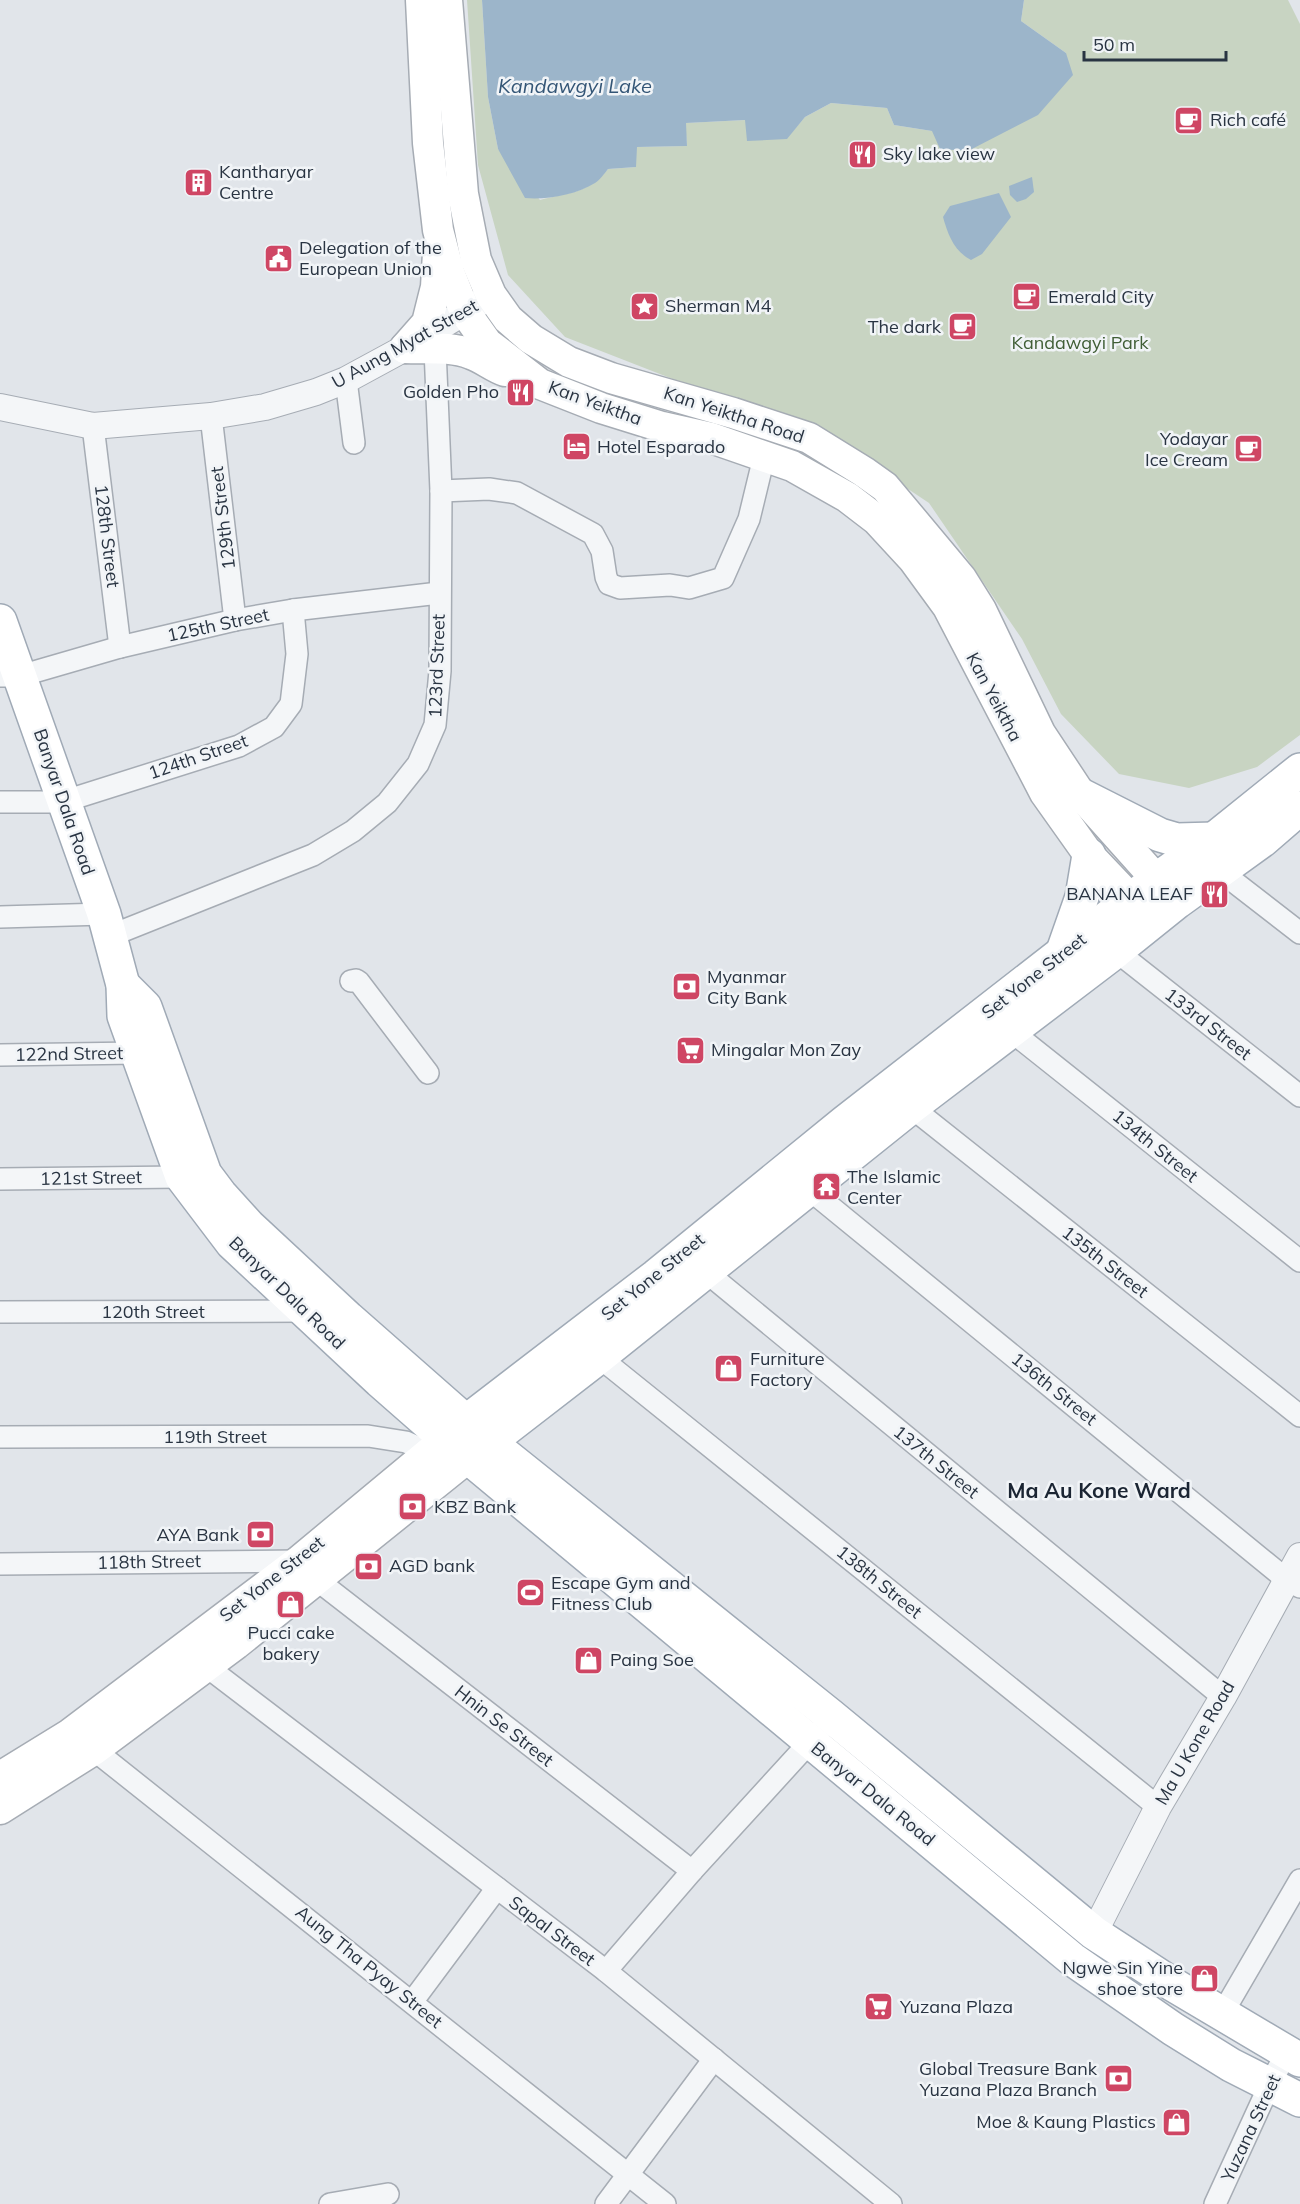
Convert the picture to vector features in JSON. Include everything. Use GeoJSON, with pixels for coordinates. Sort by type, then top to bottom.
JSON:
{"type":"FeatureCollection","features":[{"type":"Feature","properties":{"kind":"main road","name":"Kan Yeiktha"},"geometry":{"type":"LineString","coordinates":[[421,0],[428,143],[438,230],[449,272],[465,312],[487,343],[540,384],[601,408],[662,427],[711,438],[810,475],[847,497],[877,520],[913,559],[996,673],[1045,793],[1089,855],[1155,901]]}},
{"type":"Feature","properties":{"kind":"main road","name":"Kan Yeiktha Road"},"geometry":{"type":"LineString","coordinates":[[447,0],[463,194],[476,260],[491,295],[508,319],[569,362],[611,378],[734,413],[809,438],[864,472],[891,494],[961,578],[981,610],[996,673],[1155,901]]}},
{"type":"Feature","properties":{"kind":"main road"},"geometry":{"type":"LineString","coordinates":[[405,348],[427,323],[436,287],[438,230]]}},
{"type":"Feature","properties":{"kind":"main road"},"geometry":{"type":"LineString","coordinates":[[405,348],[460,350],[496,368],[540,384]]}},
{"type":"Feature","properties":{"kind":"main road","name":"Banyar Dala Road"},"geometry":{"type":"LineString","coordinates":[[0,621],[10,676],[63,802],[107,925],[123,985],[124,1016],[182,1178],[241,1235],[306,1311],[380,1381],[831,1716],[1094,1933],[1172,1984],[1294,2056]]}},
{"type":"Feature","properties":{"kind":"main road","name":"Set Yone Street"},"geometry":{"type":"LineString","coordinates":[[0,1777],[83,1742],[206,1666],[308,1570],[460,1442],[599,1357],[911,1107],[1116,951],[1155,901],[1214,839],[1300,770]]}},
{"type":"Feature","properties":{"kind":"main road"},"geometry":{"type":"LineString","coordinates":[[1081,795],[1161,836],[1177,840],[1214,839]]}},
{"type":"Feature","properties":{"kind":"main road","name":"Set Yone Street"},"geometry":{"type":"LineString","coordinates":[[0,1809],[83,1742],[308,1570],[656,1276],[845,1122],[1062,954],[1155,901],[1220,871],[1263,840],[1300,808]]}},
{"type":"Feature","properties":{"kind":"main road"},"geometry":{"type":"LineString","coordinates":[[1263,840],[1300,828]]}},
{"type":"Feature","properties":{"kind":"main road"},"geometry":{"type":"LineString","coordinates":[[1062,954],[1082,897],[1089,855]]}},
{"type":"Feature","properties":{"kind":"main road","name":"Banyar Dala Road"},"geometry":{"type":"LineString","coordinates":[[123,985],[145,1007],[205,1174],[220,1194],[241,1235],[348,1318],[460,1442],[811,1743],[1072,1959],[1173,2029],[1231,2065],[1300,2100]]}},
{"type":"Feature","properties":{"kind":"street","name":"U Aung Myat Street"},"geometry":{"type":"LineString","coordinates":[[0,407],[93,426],[211,416],[265,406],[316,392],[346,380],[405,348],[491,295]]}},
{"type":"Feature","properties":{"kind":"street","name":"123rd Street"},"geometry":{"type":"LineString","coordinates":[[0,917],[107,925],[313,855],[353,831],[387,803],[418,764],[435,725],[440,671],[441,491],[435,349]]}},
{"type":"Feature","properties":{"kind":"street"},"geometry":{"type":"LineString","coordinates":[[346,380],[354,443]]}},
{"type":"Feature","properties":{"kind":"street","name":"129th Street"},"geometry":{"type":"LineString","coordinates":[[211,416],[236,620]]}},
{"type":"Feature","properties":{"kind":"street","name":"128th Street"},"geometry":{"type":"LineString","coordinates":[[93,426],[120,647]]}},
{"type":"Feature","properties":{"kind":"street"},"geometry":{"type":"LineString","coordinates":[[441,491],[489,489],[517,493],[593,534],[602,551],[609,584],[620,588],[670,585],[689,588],[723,578],[749,519],[764,457]]}},
{"type":"Feature","properties":{"kind":"street","name":"125th Street"},"geometry":{"type":"LineString","coordinates":[[10,676],[236,620],[293,610],[439,594]]}},
{"type":"Feature","properties":{"kind":"street","name":"124th Street"},"geometry":{"type":"LineString","coordinates":[[0,802],[63,802],[239,746],[274,727],[291,704],[297,654],[293,610]]}},
{"type":"Feature","properties":{"kind":"street"},"geometry":{"type":"LineString","coordinates":[[1220,871],[1300,933]]}},
{"type":"Feature","properties":{"kind":"street","name":"133rd Street"},"geometry":{"type":"LineString","coordinates":[[1116,951],[1300,1096]]}},
{"type":"Feature","properties":{"kind":"street"},"geometry":{"type":"LineString","coordinates":[[351,981],[359,982],[428,1073]]}},
{"type":"Feature","properties":{"kind":"street","name":"134th Street"},"geometry":{"type":"LineString","coordinates":[[1011,1031],[1300,1261]]}},
{"type":"Feature","properties":{"kind":"street","name":"122nd Street"},"geometry":{"type":"LineString","coordinates":[[0,1055],[137,1053]]}},
{"type":"Feature","properties":{"kind":"street","name":"135th Street"},"geometry":{"type":"LineString","coordinates":[[911,1107],[1300,1416]]}},
{"type":"Feature","properties":{"kind":"street","name":"121st Street"},"geometry":{"type":"LineString","coordinates":[[0,1179],[182,1178]]}},
{"type":"Feature","properties":{"kind":"street","name":"136th Street"},"geometry":{"type":"LineString","coordinates":[[810,1190],[1294,1583]]}},
{"type":"Feature","properties":{"kind":"street","name":"137th Street"},"geometry":{"type":"LineString","coordinates":[[706,1272],[1223,1697]]}},
{"type":"Feature","properties":{"kind":"street","name":"120th Street"},"geometry":{"type":"LineString","coordinates":[[0,1312],[306,1311]]}},
{"type":"Feature","properties":{"kind":"street","name":"138th Street"},"geometry":{"type":"LineString","coordinates":[[599,1357],[1158,1807]]}},
{"type":"Feature","properties":{"kind":"street","name":"119th Street"},"geometry":{"type":"LineString","coordinates":[[0,1437],[368,1436],[406,1442],[460,1442]]}},
{"type":"Feature","properties":{"kind":"street","name":"Ma U Kone Road"},"geometry":{"type":"LineString","coordinates":[[1094,1933],[1158,1807],[1294,1583],[1300,1556]]}},
{"type":"Feature","properties":{"kind":"street","name":"118th Street"},"geometry":{"type":"LineString","coordinates":[[0,1564],[308,1570]]}},
{"type":"Feature","properties":{"kind":"street","name":"Hnin Se Street"},"geometry":{"type":"LineString","coordinates":[[308,1570],[692,1871]]}},
{"type":"Feature","properties":{"kind":"street","name":"Sapal Street"},"geometry":{"type":"LineString","coordinates":[[206,1666],[606,1971],[891,2204]]}},
{"type":"Feature","properties":{"kind":"street"},"geometry":{"type":"LineString","coordinates":[[606,1971],[692,1871],[811,1743],[831,1716]]}},
{"type":"Feature","properties":{"kind":"street","name":"Aung Tha Pyay Street"},"geometry":{"type":"LineString","coordinates":[[83,1742],[665,2204]]}},
{"type":"Feature","properties":{"kind":"street"},"geometry":{"type":"LineString","coordinates":[[1222,2014],[1300,1880]]}},
{"type":"Feature","properties":{"kind":"street"},"geometry":{"type":"LineString","coordinates":[[412,2002],[497,1888]]}},
{"type":"Feature","properties":{"kind":"street","name":"Yuzana Street"},"geometry":{"type":"LineString","coordinates":[[1215,2204],[1270,2084],[1294,2056]]}},
{"type":"Feature","properties":{"kind":"street"},"geometry":{"type":"LineString","coordinates":[[606,2204],[714,2059]]}},
{"type":"Feature","properties":{"kind":"street"},"geometry":{"type":"LineString","coordinates":[[330,2204],[388,2194]]}},
{"type":"Feature","properties":{"kind":"green space","name":"Kandawgyi Park"},"geometry":{"type":"Polygon","coordinates":[[[467,0],[482,0],[488,97],[498,149],[540,200],[585,188],[608,169],[636,167],[636,147],[687,146],[685,123],[746,120],[786,139],[805,117],[831,103],[887,108],[894,125],[932,131],[1066,53],[1021,21],[1024,0],[1288,0],[1300,24],[1300,735],[1257,767],[1189,788],[1119,774],[1061,714],[1022,639],[929,503],[827,435],[742,406],[565,337],[508,275],[478,165],[467,0]]]}},
{"type":"Feature","properties":{"kind":"water","name":"Kandawgyi Lake"},"geometry":{"type":"Polygon","coordinates":[[[482,0],[1024,0],[1021,21],[1066,53],[1073,75],[1038,115],[968,151],[940,149],[932,131],[894,125],[887,108],[831,103],[805,117],[787,139],[747,141],[745,120],[686,123],[687,146],[637,147],[636,167],[608,169],[595,183],[570,194],[525,198],[498,149],[488,97],[482,0]]]}},
{"type":"Feature","properties":{"kind":"water"},"geometry":{"type":"Polygon","coordinates":[[[1032,177],[1034,192],[1026,199],[1017,202],[1010,195],[1009,186],[1032,177]]]}},
{"type":"Feature","properties":{"kind":"water"},"geometry":{"type":"Polygon","coordinates":[[[999,193],[1011,217],[982,254],[971,260],[960,252],[953,242],[943,217],[950,206],[999,193]]]}},
{"type":"Feature","properties":{"kind":"place","name":"Rich café"},"geometry":{"type":"Point","coordinates":[1189,120]}},
{"type":"Feature","properties":{"kind":"place","name":"Sky lake view"},"geometry":{"type":"Point","coordinates":[862,154]}},
{"type":"Feature","properties":{"kind":"place","name":"Kantharyar Centre"},"geometry":{"type":"Point","coordinates":[198,182]}},
{"type":"Feature","properties":{"kind":"place","name":"Delegation of the European Union"},"geometry":{"type":"Point","coordinates":[278,258]}},
{"type":"Feature","properties":{"kind":"place","name":"Emerald City"},"geometry":{"type":"Point","coordinates":[1027,297]}},
{"type":"Feature","properties":{"kind":"place","name":"Sherman M4"},"geometry":{"type":"Point","coordinates":[644,306]}},
{"type":"Feature","properties":{"kind":"place","name":"The dark"},"geometry":{"type":"Point","coordinates":[962,327]}},
{"type":"Feature","properties":{"kind":"place","name":"Golden Pho"},"geometry":{"type":"Point","coordinates":[520,392]}},
{"type":"Feature","properties":{"kind":"place","name":"Hotel Esparado"},"geometry":{"type":"Point","coordinates":[576,447]}},
{"type":"Feature","properties":{"kind":"place","name":"Yodayar Ice Cream"},"geometry":{"type":"Point","coordinates":[1249,449]}},
{"type":"Feature","properties":{"kind":"place","name":"BANANA LEAF"},"geometry":{"type":"Point","coordinates":[1214,894]}},
{"type":"Feature","properties":{"kind":"place","name":"Myanmar City Bank"},"geometry":{"type":"Point","coordinates":[686,987]}},
{"type":"Feature","properties":{"kind":"place","name":"Mingalar Mon Zay"},"geometry":{"type":"Point","coordinates":[690,1050]}},
{"type":"Feature","properties":{"kind":"place","name":"The Islamic Center"},"geometry":{"type":"Point","coordinates":[826,1187]}},
{"type":"Feature","properties":{"kind":"place","name":"Furniture Factory"},"geometry":{"type":"Point","coordinates":[729,1369]}},
{"type":"Feature","properties":{"kind":"place","name":"KBZ Bank"},"geometry":{"type":"Point","coordinates":[413,1507]}},
{"type":"Feature","properties":{"kind":"place","name":"AYA Bank"},"geometry":{"type":"Point","coordinates":[260,1535]}},
{"type":"Feature","properties":{"kind":"place","name":"AGD bank"},"geometry":{"type":"Point","coordinates":[368,1566]}},
{"type":"Feature","properties":{"kind":"place","name":"Escape Gym and Fitness Club"},"geometry":{"type":"Point","coordinates":[530,1593]}},
{"type":"Feature","properties":{"kind":"place","name":"Pucci cake bakery"},"geometry":{"type":"Point","coordinates":[291,1604]}},
{"type":"Feature","properties":{"kind":"place","name":"Paing Soe"},"geometry":{"type":"Point","coordinates":[589,1660]}},
{"type":"Feature","properties":{"kind":"place","name":"Ngwe Sin Yine shoe store"},"geometry":{"type":"Point","coordinates":[1204,1978]}},
{"type":"Feature","properties":{"kind":"place","name":"Yuzana Plaza"},"geometry":{"type":"Point","coordinates":[879,2007]}},
{"type":"Feature","properties":{"kind":"place","name":"Global Treasure Bank Yuzana Plaza Branch"},"geometry":{"type":"Point","coordinates":[1118,2079]}},
{"type":"Feature","properties":{"kind":"place","name":"Moe & Kaung Plastics"},"geometry":{"type":"Point","coordinates":[1177,2122]}},
{"type":"Feature","properties":{"kind":"district","name":"Ma Au Kone Ward"},"geometry":{"type":"Point","coordinates":[1099,1491]}}]}
